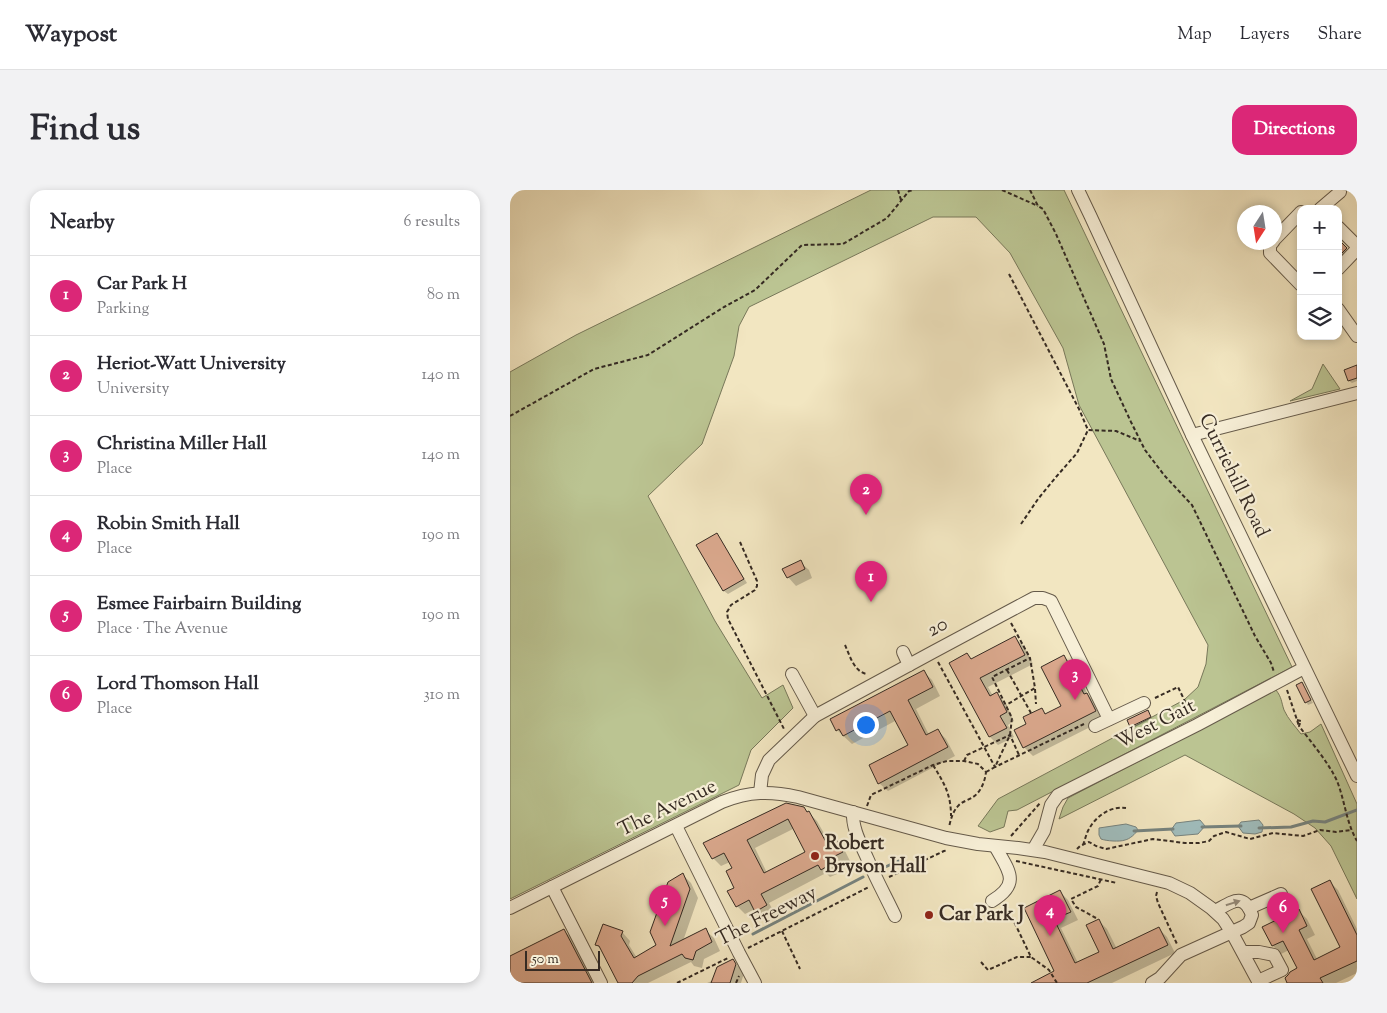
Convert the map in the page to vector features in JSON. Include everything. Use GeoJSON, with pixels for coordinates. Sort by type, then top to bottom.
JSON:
{"type":"FeatureCollection","features":[{"type":"Feature","properties":{"kind":"street","name":"Curriehill Road"},"geometry":{"type":"LineString","coordinates":[[1078,190],[1192,435],[1357,776]]}},
{"type":"Feature","properties":{"kind":"street"},"geometry":{"type":"LineString","coordinates":[[1325,205],[1340,192]]}},
{"type":"Feature","properties":{"kind":"street"},"geometry":{"type":"LineString","coordinates":[[1282,232],[1297,216]]}},
{"type":"Feature","properties":{"kind":"street"},"geometry":{"type":"LineString","coordinates":[[1342,231],[1355,244],[1357,249],[1342,265]]}},
{"type":"Feature","properties":{"kind":"street"},"geometry":{"type":"LineString","coordinates":[[1270,250],[1270,253],[1297,281]]}},
{"type":"Feature","properties":{"kind":"street"},"geometry":{"type":"LineString","coordinates":[[1342,315],[1357,336]]}},
{"type":"Feature","properties":{"kind":"street"},"geometry":{"type":"LineString","coordinates":[[1192,435],[1357,393]]}},
{"type":"Feature","properties":{"kind":"street","name":"20"},"geometry":{"type":"LineString","coordinates":[[760,793],[762,775],[769,760],[815,716],[1034,598],[1043,598],[1051,602],[1109,719]]}},
{"type":"Feature","properties":{"kind":"street"},"geometry":{"type":"LineString","coordinates":[[902,652],[909,665]]}},
{"type":"Feature","properties":{"kind":"street","name":"West Gait"},"geometry":{"type":"LineString","coordinates":[[1039,851],[1050,805],[1058,795],[1197,725],[1304,668]]}},
{"type":"Feature","properties":{"kind":"street"},"geometry":{"type":"LineString","coordinates":[[792,674],[815,716]]}},
{"type":"Feature","properties":{"kind":"street"},"geometry":{"type":"LineString","coordinates":[[1092,724],[1109,719],[1144,703]]}},
{"type":"Feature","properties":{"kind":"street","name":"The Avenue"},"geometry":{"type":"LineString","coordinates":[[510,908],[730,799],[749,794],[780,793],[859,811]]}},
{"type":"Feature","properties":{"kind":"street"},"geometry":{"type":"LineString","coordinates":[[895,916],[854,830],[852,820],[859,811],[947,846],[978,844],[1039,851],[1169,883],[1190,893],[1223,919],[1259,982],[1282,970],[1274,955],[1259,952],[1243,952]]}},
{"type":"Feature","properties":{"kind":"street"},"geometry":{"type":"LineString","coordinates":[[676,826],[755,983]]}},
{"type":"Feature","properties":{"kind":"street"},"geometry":{"type":"LineString","coordinates":[[995,846],[1010,876],[1010,882],[997,898]]}},
{"type":"Feature","properties":{"kind":"street"},"geometry":{"type":"LineString","coordinates":[[552,887],[602,983]]}},
{"type":"Feature","properties":{"kind":"street"},"geometry":{"type":"LineString","coordinates":[[1249,908],[1281,894]]}},
{"type":"Feature","properties":{"kind":"street"},"geometry":{"type":"LineString","coordinates":[[1152,983],[1160,978],[1181,955],[1232,933],[1249,923],[1252,915],[1248,905],[1238,900],[1215,911]]}},
{"type":"Feature","properties":{"kind":"path"},"geometry":{"type":"LineString","coordinates":[[898,190],[902,201]]}},
{"type":"Feature","properties":{"kind":"path"},"geometry":{"type":"LineString","coordinates":[[510,416],[594,369],[648,355],[724,307],[755,290],[802,245],[843,244],[888,218],[909,192],[914,190]]}},
{"type":"Feature","properties":{"kind":"path"},"geometry":{"type":"LineString","coordinates":[[1002,190],[1043,209],[1056,234],[1104,344],[1111,379],[1140,441],[1164,474],[1192,505],[1255,636],[1271,663],[1276,677],[1284,680],[1299,726],[1336,779],[1351,830],[1357,841]]}},
{"type":"Feature","properties":{"kind":"path"},"geometry":{"type":"LineString","coordinates":[[1030,190],[1038,206]]}},
{"type":"Feature","properties":{"kind":"path"},"geometry":{"type":"LineString","coordinates":[[1009,274],[1088,430],[1077,453],[1038,499],[1020,524]]}},
{"type":"Feature","properties":{"kind":"path"},"geometry":{"type":"LineString","coordinates":[[1088,430],[1116,431],[1140,441]]}},
{"type":"Feature","properties":{"kind":"path"},"geometry":{"type":"LineString","coordinates":[[740,542],[757,586],[755,590],[731,605],[727,612],[728,619],[790,740]]}},
{"type":"Feature","properties":{"kind":"path"},"geometry":{"type":"LineString","coordinates":[[1006,613],[1030,658],[1036,704]]}},
{"type":"Feature","properties":{"kind":"path"},"geometry":{"type":"LineString","coordinates":[[845,645],[857,669],[862,673],[868,674]]}},
{"type":"Feature","properties":{"kind":"path"},"geometry":{"type":"LineString","coordinates":[[932,652],[995,767]]}},
{"type":"Feature","properties":{"kind":"path"},"geometry":{"type":"LineString","coordinates":[[995,767],[1010,735],[1012,718],[992,677],[1030,658]]}},
{"type":"Feature","properties":{"kind":"path"},"geometry":{"type":"LineString","coordinates":[[1007,670],[1031,713]]}},
{"type":"Feature","properties":{"kind":"path"},"geometry":{"type":"LineString","coordinates":[[1144,703],[1178,687],[1197,725]]}},
{"type":"Feature","properties":{"kind":"path"},"geometry":{"type":"LineString","coordinates":[[1006,705],[1035,688]]}},
{"type":"Feature","properties":{"kind":"path"},"geometry":{"type":"LineString","coordinates":[[986,772],[1019,755],[1092,724]]}},
{"type":"Feature","properties":{"kind":"path"},"geometry":{"type":"LineString","coordinates":[[964,761],[967,755],[1010,735]]}},
{"type":"Feature","properties":{"kind":"path"},"geometry":{"type":"LineString","coordinates":[[1010,735],[1019,755]]}},
{"type":"Feature","properties":{"kind":"path"},"geometry":{"type":"LineString","coordinates":[[859,811],[872,795],[933,765],[948,761],[964,761],[978,764],[986,772],[986,777],[980,790],[973,797],[960,804],[951,816]]}},
{"type":"Feature","properties":{"kind":"path"},"geometry":{"type":"LineString","coordinates":[[933,765],[946,787],[951,802],[947,846]]}},
{"type":"Feature","properties":{"kind":"path"},"geometry":{"type":"LineString","coordinates":[[1083,844],[1089,828],[1103,812],[1118,807],[1126,808]]}},
{"type":"Feature","properties":{"kind":"path"},"geometry":{"type":"LineString","coordinates":[[1072,859],[1074,852],[1083,844],[1089,842],[1106,849],[1153,840],[1199,843],[1209,841],[1214,836],[1226,832],[1250,839],[1273,833],[1303,836],[1320,830],[1336,832],[1351,830]]}},
{"type":"Feature","properties":{"kind":"path","name":"The Freeway"},"geometry":{"type":"LineString","coordinates":[[677,983],[878,883],[947,846]]}},
{"type":"Feature","properties":{"kind":"path"},"geometry":{"type":"LineString","coordinates":[[1002,858],[1120,883]]}},
{"type":"Feature","properties":{"kind":"path"},"geometry":{"type":"LineString","coordinates":[[1096,918],[1076,907],[1071,899],[1098,886],[1101,879]]}},
{"type":"Feature","properties":{"kind":"path"},"geometry":{"type":"LineString","coordinates":[[1162,893],[1157,892],[1158,903],[1181,955]]}},
{"type":"Feature","properties":{"kind":"path"},"geometry":{"type":"LineString","coordinates":[[997,898],[1031,957],[1050,970],[1057,983]]}},
{"type":"Feature","properties":{"kind":"path"},"geometry":{"type":"LineString","coordinates":[[782,931],[800,969]]}},
{"type":"Feature","properties":{"kind":"path"},"geometry":{"type":"LineString","coordinates":[[981,962],[988,970],[1017,957],[1031,957]]}},
{"type":"Feature","properties":{"kind":"green space"},"geometry":{"type":"Polygon","coordinates":[[[871,190],[1064,190],[1292,667],[1017,810],[1008,811],[1004,827],[990,832],[978,826],[998,799],[1184,700],[1198,687],[1206,664],[1208,645],[1079,405],[1063,348],[1010,253],[976,217],[933,217],[749,307],[739,326],[734,356],[702,444],[648,496],[715,621],[762,698],[783,685],[793,708],[751,750],[739,785],[510,899],[510,372],[576,335],[871,190]]]}},
{"type":"Feature","properties":{"kind":"green space"},"geometry":{"type":"Polygon","coordinates":[[[1323,364],[1340,389],[1290,401],[1312,389],[1323,364]]]}},
{"type":"Feature","properties":{"kind":"green space"},"geometry":{"type":"Polygon","coordinates":[[[1276,690],[1284,710],[1301,734],[1310,732],[1321,724],[1357,804],[1357,899],[1331,846],[1315,828],[1294,814],[1185,755],[1059,819],[1068,798],[1276,690]]]}},
{"type":"Feature","properties":{"kind":"water"},"geometry":{"type":"Polygon","coordinates":[[[1200,820],[1205,826],[1198,834],[1175,836],[1171,830],[1176,823],[1200,820]]]}},
{"type":"Feature","properties":{"kind":"water"},"geometry":{"type":"Polygon","coordinates":[[[1259,820],[1263,825],[1262,832],[1255,834],[1243,833],[1238,826],[1241,822],[1259,820]]]}},
{"type":"Feature","properties":{"kind":"water"},"geometry":{"type":"Polygon","coordinates":[[[1126,824],[1136,827],[1138,830],[1129,839],[1123,841],[1106,840],[1101,839],[1099,835],[1099,828],[1126,824]]]}},
{"type":"Feature","properties":{"kind":"building"},"geometry":{"type":"Polygon","coordinates":[[[1342,243],[1347,248],[1342,253],[1342,243]]]}},
{"type":"Feature","properties":{"kind":"building"},"geometry":{"type":"Polygon","coordinates":[[[1357,365],[1357,378],[1348,381],[1344,370],[1357,365]]]}},
{"type":"Feature","properties":{"kind":"building"},"geometry":{"type":"Polygon","coordinates":[[[717,533],[744,579],[723,591],[696,545],[717,533]]]}},
{"type":"Feature","properties":{"kind":"building"},"geometry":{"type":"Polygon","coordinates":[[[801,560],[805,569],[787,578],[782,569],[801,560]]]}},
{"type":"Feature","properties":{"kind":"building"},"geometry":{"type":"Polygon","coordinates":[[[1015,636],[1025,655],[980,678],[990,696],[997,692],[1007,712],[1000,716],[1007,728],[989,737],[949,663],[967,653],[971,659],[1015,636]]]}},
{"type":"Feature","properties":{"kind":"building"},"geometry":{"type":"Polygon","coordinates":[[[1064,655],[1084,694],[1087,693],[1096,711],[1023,748],[1014,730],[1026,724],[1023,717],[1042,708],[1045,714],[1061,706],[1041,667],[1064,655]]]}},
{"type":"Feature","properties":{"kind":"building"},"geometry":{"type":"Polygon","coordinates":[[[924,670],[933,687],[908,700],[926,735],[938,729],[948,747],[878,784],[869,765],[908,745],[890,711],[843,736],[839,729],[836,731],[830,719],[924,670]]]}},
{"type":"Feature","properties":{"kind":"building"},"geometry":{"type":"Polygon","coordinates":[[[1302,682],[1311,700],[1305,703],[1296,685],[1302,682]]]}},
{"type":"Feature","properties":{"kind":"building"},"geometry":{"type":"Polygon","coordinates":[[[1148,710],[1151,717],[1130,727],[1127,720],[1148,710]]]}},
{"type":"Feature","properties":{"kind":"building","name":"Robert Bryson Hall"},"geometry":{"type":"Polygon","coordinates":[[[786,803],[804,807],[807,812],[809,811],[826,842],[835,837],[843,852],[827,860],[829,865],[821,870],[818,865],[761,894],[767,905],[755,912],[749,900],[736,907],[727,891],[734,888],[726,871],[732,868],[724,853],[712,859],[703,843],[786,803]],[[788,819],[747,840],[764,873],[805,852],[788,819]]]}},
{"type":"Feature","properties":{"kind":"building"},"geometry":{"type":"Polygon","coordinates":[[[683,873],[690,889],[670,946],[706,928],[712,942],[696,951],[693,960],[685,958],[682,954],[638,976],[632,983],[618,983],[599,946],[595,945],[603,924],[623,931],[621,936],[634,958],[656,945],[650,932],[668,882],[683,873]]]}},
{"type":"Feature","properties":{"kind":"building"},"geometry":{"type":"Polygon","coordinates":[[[1330,880],[1357,935],[1357,961],[1320,978],[1323,983],[1287,983],[1285,978],[1297,968],[1283,941],[1272,946],[1262,927],[1299,909],[1307,926],[1299,930],[1314,960],[1340,947],[1311,889],[1330,880]]]}},
{"type":"Feature","properties":{"kind":"building"},"geometry":{"type":"Polygon","coordinates":[[[1060,890],[1071,912],[1054,919],[1075,963],[1099,952],[1086,925],[1099,919],[1113,949],[1159,927],[1168,945],[1087,983],[1031,983],[1054,971],[1024,908],[1060,890]]]}},
{"type":"Feature","properties":{"kind":"building"},"geometry":{"type":"Polygon","coordinates":[[[564,929],[592,983],[510,983],[510,956],[564,929]]]}},
{"type":"Feature","properties":{"kind":"building"},"geometry":{"type":"Polygon","coordinates":[[[733,959],[736,964],[730,983],[711,983],[717,967],[733,959]]]}},
{"type":"Feature","properties":{"kind":"waterway"},"geometry":{"type":"LineString","coordinates":[[1259,828],[1291,827],[1313,821],[1325,822],[1357,810]]}},
{"type":"Feature","properties":{"kind":"waterway"},"geometry":{"type":"LineString","coordinates":[[1202,827],[1241,826]]}},
{"type":"Feature","properties":{"kind":"waterway"},"geometry":{"type":"LineString","coordinates":[[1134,831],[1173,829]]}},
{"type":"Feature","properties":{"kind":"waterway"},"geometry":{"type":"LineString","coordinates":[[883,868],[903,859]]}},
{"type":"Feature","properties":{"kind":"waterway"},"geometry":{"type":"LineString","coordinates":[[753,934],[863,877]]}},
{"type":"Feature","properties":{"kind":"place","name":"Heriot-Watt University"},"geometry":{"type":"Point","coordinates":[866,515]}},
{"type":"Feature","properties":{"kind":"place","name":"Car Park H"},"geometry":{"type":"Point","coordinates":[871,602]}},
{"type":"Feature","properties":{"kind":"place","name":"Christina Miller Hall"},"geometry":{"type":"Point","coordinates":[1075,700]}},
{"type":"Feature","properties":{"kind":"place","name":"Robert Bryson Hall"},"geometry":{"type":"Point","coordinates":[815,856]}},
{"type":"Feature","properties":{"kind":"place","name":"Car Park J"},"geometry":{"type":"Point","coordinates":[929,915]}},
{"type":"Feature","properties":{"kind":"place","name":"Esmee Fairbairn Building"},"geometry":{"type":"Point","coordinates":[665,926]}},
{"type":"Feature","properties":{"kind":"place","name":"Lord Thomson Hall"},"geometry":{"type":"Point","coordinates":[1283,933]}},
{"type":"Feature","properties":{"kind":"place","name":"Robin Smith Hall"},"geometry":{"type":"Point","coordinates":[1050,936]}}]}
